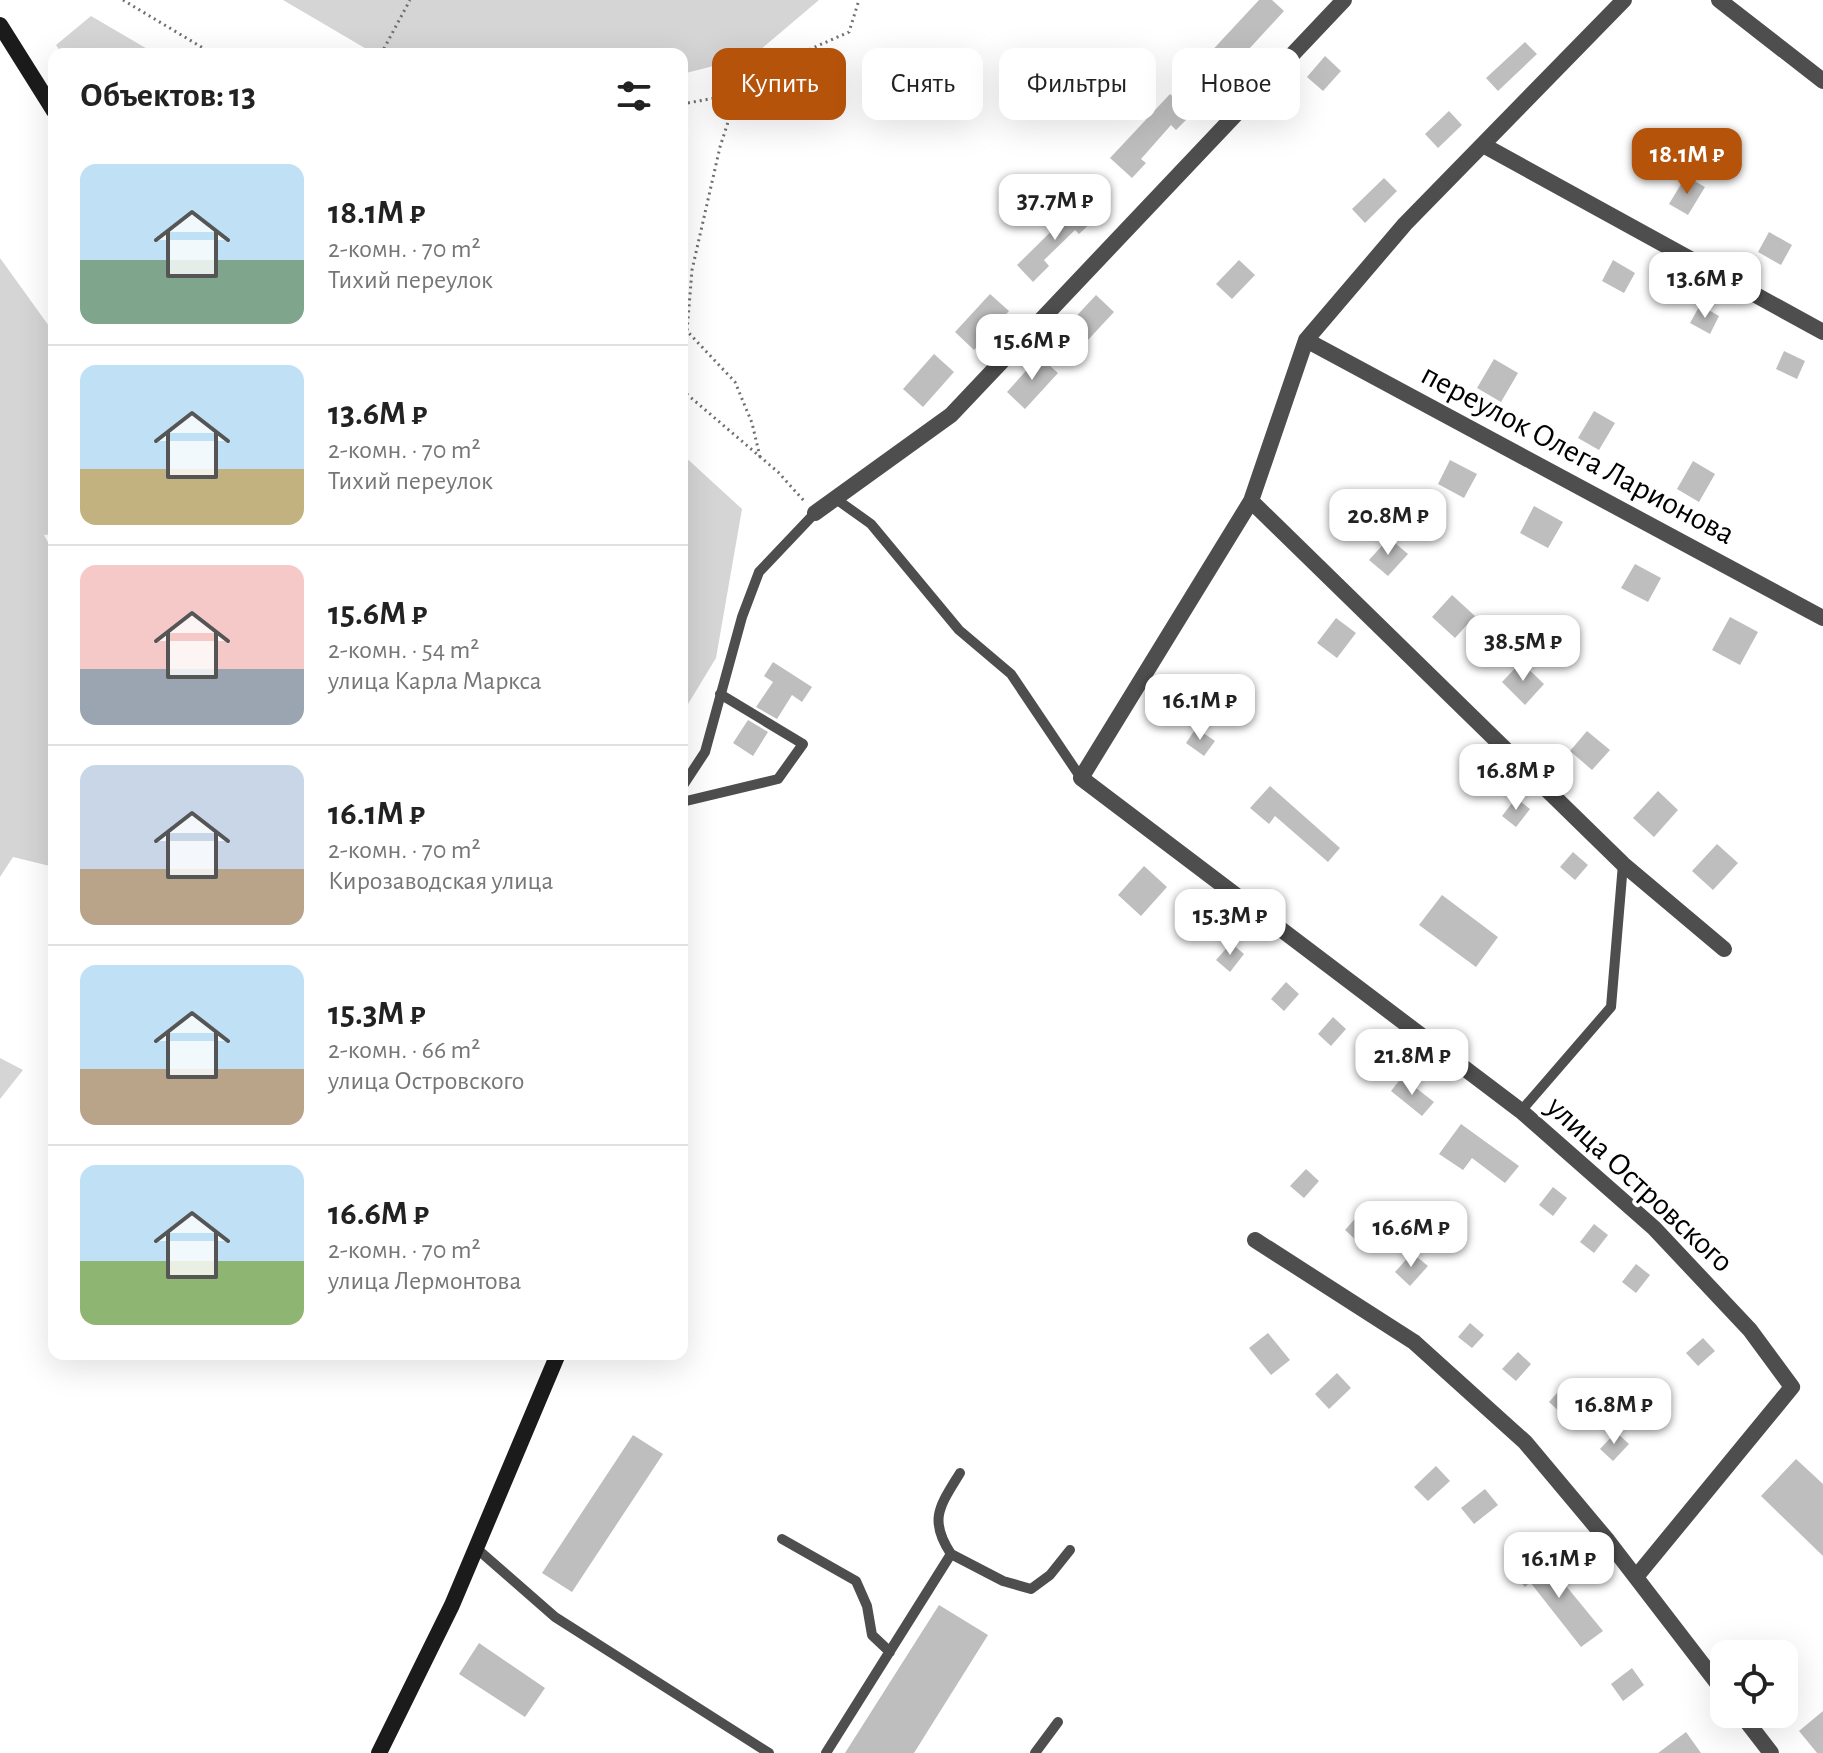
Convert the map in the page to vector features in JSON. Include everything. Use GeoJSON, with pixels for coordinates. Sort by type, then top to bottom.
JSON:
{"type":"FeatureCollection","features":[{"type":"Feature","properties":{"kind":"main road"},"geometry":{"type":"LineString","coordinates":[[0,25],[48,101]]}},
{"type":"Feature","properties":{"kind":"main road"},"geometry":{"type":"LineString","coordinates":[[379,1753],[452,1605],[555,1360]]}},
{"type":"Feature","properties":{"kind":"street"},"geometry":{"type":"LineString","coordinates":[[815,513],[951,415],[1344,0]]}},
{"type":"Feature","properties":{"kind":"street"},"geometry":{"type":"LineString","coordinates":[[1081,778],[1251,501],[1306,340],[1405,224],[1624,0]]}},
{"type":"Feature","properties":{"kind":"street"},"geometry":{"type":"LineString","coordinates":[[1719,0],[1823,81]]}},
{"type":"Feature","properties":{"kind":"street"},"geometry":{"type":"LineString","coordinates":[[1483,145],[1823,332]]}},
{"type":"Feature","properties":{"kind":"street","name":"переулок Олега Ларионова"},"geometry":{"type":"LineString","coordinates":[[1306,340],[1823,618]]}},
{"type":"Feature","properties":{"kind":"street"},"geometry":{"type":"LineString","coordinates":[[1251,501],[1623,864],[1724,949]]}},
{"type":"Feature","properties":{"kind":"street","name":"улица Островского"},"geometry":{"type":"LineString","coordinates":[[1081,778],[1521,1111],[1654,1228],[1750,1330],[1792,1387],[1636,1577]]}},
{"type":"Feature","properties":{"kind":"street"},"geometry":{"type":"LineString","coordinates":[[1255,1240],[1414,1342],[1525,1442],[1636,1577],[1710,1674]]}},
{"type":"Feature","properties":{"kind":"street"},"geometry":{"type":"LineString","coordinates":[[1752,1728],[1771,1753]]}},
{"type":"Feature","properties":{"kind":"lane"},"geometry":{"type":"LineString","coordinates":[[836,499],[871,524],[959,630],[1011,674],[1081,778]]}},
{"type":"Feature","properties":{"kind":"lane"},"geometry":{"type":"LineString","coordinates":[[688,778],[705,752],[759,572],[815,513]]}},
{"type":"Feature","properties":{"kind":"lane"},"geometry":{"type":"LineString","coordinates":[[688,801],[778,779],[803,744],[720,694]]}},
{"type":"Feature","properties":{"kind":"lane"},"geometry":{"type":"LineString","coordinates":[[1521,1111],[1611,1007],[1623,864]]}},
{"type":"Feature","properties":{"kind":"lane"},"geometry":{"type":"LineString","coordinates":[[960,1473],[941,1505],[939,1535],[951,1554],[1003,1581],[1031,1589],[1050,1575],[1070,1550]]}},
{"type":"Feature","properties":{"kind":"lane"},"geometry":{"type":"LineString","coordinates":[[782,1539],[856,1581],[867,1606],[872,1635],[890,1652]]}},
{"type":"Feature","properties":{"kind":"lane"},"geometry":{"type":"LineString","coordinates":[[476,1548],[555,1617],[769,1753]]}},
{"type":"Feature","properties":{"kind":"lane"},"geometry":{"type":"LineString","coordinates":[[826,1753],[951,1554]]}},
{"type":"Feature","properties":{"kind":"lane"},"geometry":{"type":"LineString","coordinates":[[1035,1753],[1058,1722]]}},
{"type":"Feature","properties":{"kind":"path"},"geometry":{"type":"LineString","coordinates":[[123,0],[203,48]]}},
{"type":"Feature","properties":{"kind":"path"},"geometry":{"type":"LineString","coordinates":[[384,48],[410,0]]}},
{"type":"Feature","properties":{"kind":"path"},"geometry":{"type":"LineString","coordinates":[[813,48],[849,32],[859,0]]}},
{"type":"Feature","properties":{"kind":"path"},"geometry":{"type":"LineString","coordinates":[[688,103],[712,99]]}},
{"type":"Feature","properties":{"kind":"path"},"geometry":{"type":"LineString","coordinates":[[688,319],[692,270],[729,120]]}},
{"type":"Feature","properties":{"kind":"path"},"geometry":{"type":"LineString","coordinates":[[688,332],[735,382],[752,423],[760,457]]}},
{"type":"Feature","properties":{"kind":"path"},"geometry":{"type":"LineString","coordinates":[[688,395],[778,472],[815,513]]}},
{"type":"Feature","properties":{"kind":"shaded area"},"geometry":{"type":"Polygon","coordinates":[[[283,0],[819,0],[762,48],[712,48],[712,66],[688,72],[688,48],[365,48],[283,0]]]}},
{"type":"Feature","properties":{"kind":"shaded area"},"geometry":{"type":"Polygon","coordinates":[[[91,16],[146,48],[58,48],[56,45],[91,16]]]}},
{"type":"Feature","properties":{"kind":"shaded area"},"geometry":{"type":"Polygon","coordinates":[[[0,258],[48,325],[48,535],[44,535],[48,542],[48,866],[13,857],[0,877],[0,258]]]}},
{"type":"Feature","properties":{"kind":"shaded area"},"geometry":{"type":"Polygon","coordinates":[[[688,460],[742,509],[716,658],[688,704],[688,460]]]}},
{"type":"Feature","properties":{"kind":"shaded area"},"geometry":{"type":"Polygon","coordinates":[[[0,1058],[23,1070],[0,1099],[0,1058]]]}},
{"type":"Feature","properties":{"kind":"building"},"geometry":{"type":"Polygon","coordinates":[[[1259,0],[1272,0],[1284,11],[1250,48],[1214,48],[1259,0]]]}},
{"type":"Feature","properties":{"kind":"building"},"geometry":{"type":"Polygon","coordinates":[[[1525,42],[1537,54],[1498,91],[1486,78],[1525,42]]]}},
{"type":"Feature","properties":{"kind":"building"},"geometry":{"type":"Polygon","coordinates":[[[1325,56],[1341,71],[1323,91],[1307,77],[1325,56]]]}},
{"type":"Feature","properties":{"kind":"building"},"geometry":{"type":"Polygon","coordinates":[[[1170,94],[1172,120],[1186,120],[1176,130],[1171,125],[1141,159],[1146,163],[1132,178],[1110,158],[1146,120],[1156,120],[1156,109],[1170,94]]]}},
{"type":"Feature","properties":{"kind":"building"},"geometry":{"type":"Polygon","coordinates":[[[1449,111],[1462,125],[1438,148],[1425,134],[1449,111]]]}},
{"type":"Feature","properties":{"kind":"building"},"geometry":{"type":"Polygon","coordinates":[[[1686,176],[1705,187],[1688,215],[1669,204],[1686,176]]]}},
{"type":"Feature","properties":{"kind":"building"},"geometry":{"type":"Polygon","coordinates":[[[1384,178],[1397,191],[1365,223],[1352,209],[1384,178]]]}},
{"type":"Feature","properties":{"kind":"building"},"geometry":{"type":"Polygon","coordinates":[[[1080,203],[1095,219],[1079,234],[1075,230],[1044,260],[1049,266],[1033,282],[1017,265],[1080,203]]]}},
{"type":"Feature","properties":{"kind":"building"},"geometry":{"type":"Polygon","coordinates":[[[1769,232],[1792,245],[1781,265],[1758,252],[1769,232]]]}},
{"type":"Feature","properties":{"kind":"building"},"geometry":{"type":"Polygon","coordinates":[[[1239,260],[1255,275],[1232,299],[1216,284],[1239,260]]]}},
{"type":"Feature","properties":{"kind":"building"},"geometry":{"type":"Polygon","coordinates":[[[1613,260],[1635,273],[1624,293],[1602,281],[1613,260]]]}},
{"type":"Feature","properties":{"kind":"building"},"geometry":{"type":"Polygon","coordinates":[[[990,294],[1009,311],[974,350],[955,332],[990,294]]]}},
{"type":"Feature","properties":{"kind":"building"},"geometry":{"type":"Polygon","coordinates":[[[1096,295],[1114,312],[1087,341],[1069,324],[1096,295]]]}},
{"type":"Feature","properties":{"kind":"building"},"geometry":{"type":"Polygon","coordinates":[[[1700,305],[1719,316],[1710,334],[1690,323],[1700,305]]]}},
{"type":"Feature","properties":{"kind":"building"},"geometry":{"type":"Polygon","coordinates":[[[1784,351],[1805,361],[1797,379],[1776,369],[1784,351]]]}},
{"type":"Feature","properties":{"kind":"building"},"geometry":{"type":"Polygon","coordinates":[[[934,354],[954,372],[923,407],[903,389],[934,354]]]}},
{"type":"Feature","properties":{"kind":"building"},"geometry":{"type":"Polygon","coordinates":[[[1039,356],[1058,373],[1025,409],[1007,392],[1039,356]]]}},
{"type":"Feature","properties":{"kind":"building"},"geometry":{"type":"Polygon","coordinates":[[[1494,359],[1518,373],[1501,402],[1477,388],[1494,359]]]}},
{"type":"Feature","properties":{"kind":"building"},"geometry":{"type":"Polygon","coordinates":[[[1594,411],[1615,423],[1599,450],[1578,438],[1594,411]]]}},
{"type":"Feature","properties":{"kind":"building"},"geometry":{"type":"Polygon","coordinates":[[[1450,460],[1477,474],[1464,498],[1438,484],[1450,460]]]}},
{"type":"Feature","properties":{"kind":"building"},"geometry":{"type":"Polygon","coordinates":[[[1693,461],[1715,474],[1699,502],[1677,489],[1693,461]]]}},
{"type":"Feature","properties":{"kind":"building"},"geometry":{"type":"Polygon","coordinates":[[[1534,506],[1563,522],[1548,548],[1520,533],[1534,506]]]}},
{"type":"Feature","properties":{"kind":"building"},"geometry":{"type":"Polygon","coordinates":[[[1389,538],[1408,554],[1388,576],[1369,560],[1389,538]]]}},
{"type":"Feature","properties":{"kind":"building"},"geometry":{"type":"Polygon","coordinates":[[[1635,564],[1661,578],[1648,602],[1621,588],[1635,564]]]}},
{"type":"Feature","properties":{"kind":"building"},"geometry":{"type":"Polygon","coordinates":[[[1452,595],[1475,616],[1455,638],[1432,617],[1452,595]]]}},
{"type":"Feature","properties":{"kind":"building"},"geometry":{"type":"Polygon","coordinates":[[[1730,617],[1758,632],[1740,665],[1712,650],[1730,617]]]}},
{"type":"Feature","properties":{"kind":"building"},"geometry":{"type":"Polygon","coordinates":[[[1336,618],[1356,633],[1337,658],[1317,643],[1336,618]]]}},
{"type":"Feature","properties":{"kind":"building"},"geometry":{"type":"Polygon","coordinates":[[[773,662],[812,687],[802,702],[792,695],[777,719],[756,707],[773,682],[764,676],[773,662]]]}},
{"type":"Feature","properties":{"kind":"building"},"geometry":{"type":"Polygon","coordinates":[[[1521,662],[1544,684],[1525,705],[1502,682],[1521,662]]]}},
{"type":"Feature","properties":{"kind":"building"},"geometry":{"type":"Polygon","coordinates":[[[748,720],[768,732],[753,756],[733,743],[748,720]]]}},
{"type":"Feature","properties":{"kind":"building"},"geometry":{"type":"Polygon","coordinates":[[[1196,728],[1215,741],[1204,756],[1186,743],[1196,728]]]}},
{"type":"Feature","properties":{"kind":"building"},"geometry":{"type":"Polygon","coordinates":[[[1587,731],[1610,750],[1592,770],[1570,751],[1587,731]]]}},
{"type":"Feature","properties":{"kind":"building"},"geometry":{"type":"Polygon","coordinates":[[[1270,786],[1340,848],[1328,862],[1275,816],[1269,824],[1250,808],[1270,786]]]}},
{"type":"Feature","properties":{"kind":"building"},"geometry":{"type":"Polygon","coordinates":[[[1658,791],[1678,810],[1654,837],[1633,818],[1658,791]]]}},
{"type":"Feature","properties":{"kind":"building"},"geometry":{"type":"Polygon","coordinates":[[[1516,798],[1530,809],[1516,827],[1502,816],[1516,798]]]}},
{"type":"Feature","properties":{"kind":"building"},"geometry":{"type":"Polygon","coordinates":[[[1717,844],[1738,863],[1713,890],[1692,871],[1717,844]]]}},
{"type":"Feature","properties":{"kind":"building"},"geometry":{"type":"Polygon","coordinates":[[[1573,852],[1588,865],[1575,880],[1560,867],[1573,852]]]}},
{"type":"Feature","properties":{"kind":"building"},"geometry":{"type":"Polygon","coordinates":[[[1144,866],[1167,887],[1141,916],[1118,895],[1144,866]]]}},
{"type":"Feature","properties":{"kind":"building"},"geometry":{"type":"Polygon","coordinates":[[[1442,895],[1498,937],[1476,967],[1419,925],[1442,895]]]}},
{"type":"Feature","properties":{"kind":"building"},"geometry":{"type":"Polygon","coordinates":[[[1231,943],[1244,954],[1230,972],[1216,960],[1231,943]]]}},
{"type":"Feature","properties":{"kind":"building"},"geometry":{"type":"Polygon","coordinates":[[[1286,982],[1299,994],[1284,1011],[1271,999],[1286,982]]]}},
{"type":"Feature","properties":{"kind":"building"},"geometry":{"type":"Polygon","coordinates":[[[1333,1017],[1346,1029],[1331,1046],[1318,1034],[1333,1017]]]}},
{"type":"Feature","properties":{"kind":"building"},"geometry":{"type":"Polygon","coordinates":[[[1402,1077],[1434,1102],[1422,1116],[1391,1091],[1402,1077]]]}},
{"type":"Feature","properties":{"kind":"building"},"geometry":{"type":"Polygon","coordinates":[[[1461,1124],[1519,1166],[1505,1183],[1472,1158],[1463,1170],[1439,1154],[1461,1124]]]}},
{"type":"Feature","properties":{"kind":"building"},"geometry":{"type":"Polygon","coordinates":[[[1306,1169],[1319,1181],[1304,1198],[1290,1186],[1306,1169]]]}},
{"type":"Feature","properties":{"kind":"building"},"geometry":{"type":"Polygon","coordinates":[[[1553,1187],[1567,1198],[1553,1216],[1539,1205],[1553,1187]]]}},
{"type":"Feature","properties":{"kind":"building"},"geometry":{"type":"Polygon","coordinates":[[[1360,1213],[1373,1225],[1358,1242],[1345,1230],[1360,1213]]]}},
{"type":"Feature","properties":{"kind":"building"},"geometry":{"type":"Polygon","coordinates":[[[1594,1224],[1608,1235],[1594,1253],[1580,1242],[1594,1224]]]}},
{"type":"Feature","properties":{"kind":"building"},"geometry":{"type":"Polygon","coordinates":[[[1412,1253],[1428,1266],[1410,1286],[1395,1272],[1412,1253]]]}},
{"type":"Feature","properties":{"kind":"building"},"geometry":{"type":"Polygon","coordinates":[[[1636,1264],[1650,1275],[1636,1293],[1622,1282],[1636,1264]]]}},
{"type":"Feature","properties":{"kind":"building"},"geometry":{"type":"Polygon","coordinates":[[[1470,1323],[1484,1335],[1472,1348],[1458,1337],[1470,1323]]]}},
{"type":"Feature","properties":{"kind":"building"},"geometry":{"type":"Polygon","coordinates":[[[1268,1333],[1290,1360],[1271,1375],[1249,1348],[1268,1333]]]}},
{"type":"Feature","properties":{"kind":"building"},"geometry":{"type":"Polygon","coordinates":[[[1703,1338],[1715,1351],[1698,1366],[1686,1353],[1703,1338]]]}},
{"type":"Feature","properties":{"kind":"building"},"geometry":{"type":"Polygon","coordinates":[[[1518,1352],[1531,1364],[1516,1381],[1502,1369],[1518,1352]]]}},
{"type":"Feature","properties":{"kind":"building"},"geometry":{"type":"Polygon","coordinates":[[[1337,1373],[1351,1388],[1329,1409],[1315,1394],[1337,1373]]]}},
{"type":"Feature","properties":{"kind":"building"},"geometry":{"type":"Polygon","coordinates":[[[1564,1385],[1577,1397],[1562,1414],[1549,1402],[1564,1385]]]}},
{"type":"Feature","properties":{"kind":"building"},"geometry":{"type":"Polygon","coordinates":[[[1616,1432],[1629,1444],[1613,1461],[1600,1449],[1616,1432]]]}},
{"type":"Feature","properties":{"kind":"building"},"geometry":{"type":"Polygon","coordinates":[[[633,1435],[663,1454],[572,1592],[542,1573],[633,1435]]]}},
{"type":"Feature","properties":{"kind":"building"},"geometry":{"type":"Polygon","coordinates":[[[1796,1459],[1823,1484],[1823,1556],[1761,1496],[1796,1459]]]}},
{"type":"Feature","properties":{"kind":"building"},"geometry":{"type":"Polygon","coordinates":[[[1436,1466],[1450,1481],[1428,1501],[1414,1487],[1436,1466]]]}},
{"type":"Feature","properties":{"kind":"building"},"geometry":{"type":"Polygon","coordinates":[[[1485,1489],[1498,1505],[1474,1524],[1461,1508],[1485,1489]]]}},
{"type":"Feature","properties":{"kind":"building"},"geometry":{"type":"Polygon","coordinates":[[[1533,1553],[1559,1584],[1562,1581],[1603,1631],[1581,1647],[1530,1582],[1525,1587],[1512,1572],[1533,1553]]]}},
{"type":"Feature","properties":{"kind":"building"},"geometry":{"type":"Polygon","coordinates":[[[939,1605],[988,1635],[914,1753],[845,1753],[939,1605]]]}},
{"type":"Feature","properties":{"kind":"building"},"geometry":{"type":"Polygon","coordinates":[[[479,1643],[545,1688],[525,1717],[459,1674],[479,1643]]]}},
{"type":"Feature","properties":{"kind":"building"},"geometry":{"type":"Polygon","coordinates":[[[1632,1668],[1644,1685],[1623,1701],[1611,1684],[1632,1668]]]}},
{"type":"Feature","properties":{"kind":"building"},"geometry":{"type":"Polygon","coordinates":[[[1823,1711],[1823,1753],[1817,1753],[1799,1731],[1823,1711]]]}},
{"type":"Feature","properties":{"kind":"building"},"geometry":{"type":"Polygon","coordinates":[[[1686,1732],[1701,1753],[1658,1753],[1686,1732]]]}}]}
